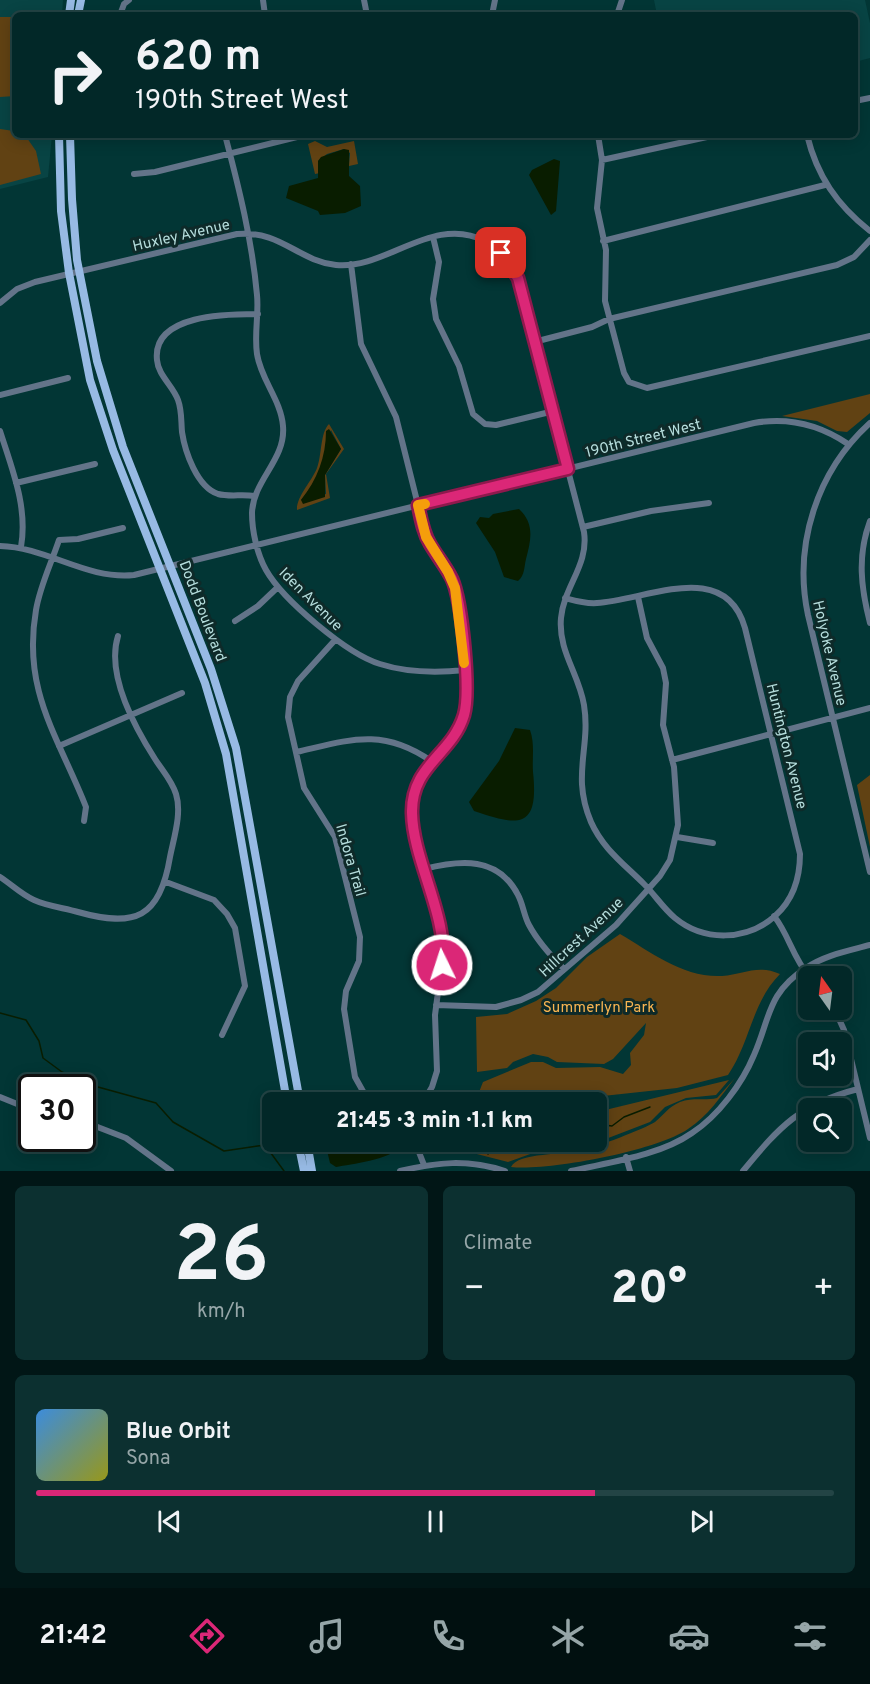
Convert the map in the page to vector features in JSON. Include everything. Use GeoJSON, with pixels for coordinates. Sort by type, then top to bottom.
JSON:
{"type":"FeatureCollection","features":[{"type":"Feature","properties":{"kind":"main road","name":"Dodd Boulevard"},"geometry":{"type":"LineString","coordinates":[[59,138],[62,211],[69,273],[91,384],[113,450],[206,683],[226,754],[285,1092]]}},
{"type":"Feature","properties":{"kind":"main road","name":"Dodd Boulevard"},"geometry":{"type":"LineString","coordinates":[[70,138],[72,210],[88,325],[110,407],[211,669],[236,748],[298,1092]]}},
{"type":"Feature","properties":{"kind":"main road"},"geometry":{"type":"LineString","coordinates":[[296,1152],[299,1171]]}},
{"type":"Feature","properties":{"kind":"main road"},"geometry":{"type":"LineString","coordinates":[[300,1152],[304,1171]]}},
{"type":"Feature","properties":{"kind":"main road"},"geometry":{"type":"LineString","coordinates":[[309,1152],[312,1171]]}},
{"type":"Feature","properties":{"kind":"street"},"geometry":{"type":"LineString","coordinates":[[226,138],[249,234],[258,314],[258,358],[279,409],[284,433],[277,459],[254,496],[220,495],[201,481],[185,443],[177,398],[160,371],[157,356],[164,335],[179,324],[219,315],[258,314]]}},
{"type":"Feature","properties":{"kind":"street"},"geometry":{"type":"LineString","coordinates":[[134,174],[148,174],[293,138]]}},
{"type":"Feature","properties":{"kind":"street"},"geometry":{"type":"LineString","coordinates":[[598,138],[602,160],[597,208],[607,263],[605,301],[626,378],[636,386],[647,388],[870,336]]}},
{"type":"Feature","properties":{"kind":"street"},"geometry":{"type":"LineString","coordinates":[[602,160],[702,138]]}},
{"type":"Feature","properties":{"kind":"street"},"geometry":{"type":"LineString","coordinates":[[808,138],[825,185],[841,205],[870,231]]}},
{"type":"Feature","properties":{"kind":"street"},"geometry":{"type":"LineString","coordinates":[[603,241],[825,185]]}},
{"type":"Feature","properties":{"kind":"street","name":"Huxley Avenue"},"geometry":{"type":"LineString","coordinates":[[0,303],[26,285],[232,235],[249,234],[278,239],[325,263],[351,264],[452,233],[470,235],[487,242],[501,253],[518,278],[582,526],[584,557],[565,598],[561,620],[562,642],[581,691],[585,713],[580,771],[585,805],[603,844],[648,889]]}},
{"type":"Feature","properties":{"kind":"street"},"geometry":{"type":"LineString","coordinates":[[433,237],[439,262],[433,298],[436,319],[459,366],[473,414],[481,422],[496,425],[554,411]]}},
{"type":"Feature","properties":{"kind":"street"},"geometry":{"type":"LineString","coordinates":[[534,342],[592,327],[609,319],[837,265],[854,257],[870,240]]}},
{"type":"Feature","properties":{"kind":"street"},"geometry":{"type":"LineString","coordinates":[[351,264],[361,344],[396,417],[426,537],[448,572],[455,588],[465,670],[467,695],[461,722],[449,743],[430,761],[418,782],[412,808],[413,825],[443,950],[436,1005],[437,1071],[430,1092]]}},
{"type":"Feature","properties":{"kind":"street"},"geometry":{"type":"LineString","coordinates":[[0,395],[68,378]]}},
{"type":"Feature","properties":{"kind":"street","name":"190th Street West"},"geometry":{"type":"LineString","coordinates":[[0,546],[21,547],[108,575],[134,575],[768,421],[789,421],[810,426],[848,444]]}},
{"type":"Feature","properties":{"kind":"street","name":"Holyoke Avenue"},"geometry":{"type":"LineString","coordinates":[[870,423],[848,444],[830,473],[817,499],[804,553],[805,601],[870,872]]}},
{"type":"Feature","properties":{"kind":"street"},"geometry":{"type":"LineString","coordinates":[[0,431],[10,457],[16,483],[23,523],[21,547]]}},
{"type":"Feature","properties":{"kind":"street"},"geometry":{"type":"LineString","coordinates":[[16,483],[95,464]]}},
{"type":"Feature","properties":{"kind":"street","name":"Iden Avenue"},"geometry":{"type":"LineString","coordinates":[[254,496],[252,519],[265,569],[278,586],[335,640],[360,656],[391,667],[428,673],[465,670]]}},
{"type":"Feature","properties":{"kind":"street"},"geometry":{"type":"LineString","coordinates":[[582,526],[651,511],[709,503]]}},
{"type":"Feature","properties":{"kind":"street"},"geometry":{"type":"LineString","coordinates":[[870,521],[863,544],[861,575],[870,623]]}},
{"type":"Feature","properties":{"kind":"street"},"geometry":{"type":"LineString","coordinates":[[84,821],[86,807],[41,706],[34,657],[36,611],[41,588],[59,540],[123,528]]}},
{"type":"Feature","properties":{"kind":"street"},"geometry":{"type":"LineString","coordinates":[[235,621],[258,606],[278,586]]}},
{"type":"Feature","properties":{"kind":"street","name":"Huntington Avenue"},"geometry":{"type":"LineString","coordinates":[[565,598],[594,603],[688,587],[702,587],[719,593],[735,606],[743,622],[800,854],[795,887],[785,904],[759,927],[743,933],[708,934],[677,920],[648,889]]}},
{"type":"Feature","properties":{"kind":"street","name":"Hillcrest Avenue"},"geometry":{"type":"LineString","coordinates":[[436,1005],[488,1007],[515,1003],[543,988],[613,928],[667,866],[677,837],[672,760],[663,725],[665,676],[660,661],[647,638],[638,597]]}},
{"type":"Feature","properties":{"kind":"street"},"geometry":{"type":"LineString","coordinates":[[0,877],[33,900],[105,920],[124,920],[140,915],[153,904],[166,882],[178,813],[176,794],[132,714],[115,663],[114,651],[118,636]]}},
{"type":"Feature","properties":{"kind":"street","name":"Indora Trail"},"geometry":{"type":"LineString","coordinates":[[335,640],[302,676],[290,697],[288,717],[304,788],[335,837],[360,937],[359,962],[345,995],[344,1013],[356,1077],[364,1092]]}},
{"type":"Feature","properties":{"kind":"street"},"geometry":{"type":"LineString","coordinates":[[59,746],[182,693]]}},
{"type":"Feature","properties":{"kind":"street"},"geometry":{"type":"LineString","coordinates":[[672,760],[870,708]]}},
{"type":"Feature","properties":{"kind":"street"},"geometry":{"type":"LineString","coordinates":[[297,752],[369,738],[401,744],[430,761]]}},
{"type":"Feature","properties":{"kind":"street"},"geometry":{"type":"LineString","coordinates":[[677,837],[713,843]]}},
{"type":"Feature","properties":{"kind":"street"},"geometry":{"type":"LineString","coordinates":[[424,869],[469,861],[487,866],[502,874],[517,892],[532,932],[564,969]]}},
{"type":"Feature","properties":{"kind":"street"},"geometry":{"type":"LineString","coordinates":[[166,882],[214,900],[227,914],[235,928],[245,986],[222,1035]]}},
{"type":"Feature","properties":{"kind":"street"},"geometry":{"type":"LineString","coordinates":[[774,916],[801,966]]}},
{"type":"Feature","properties":{"kind":"street"},"geometry":{"type":"LineString","coordinates":[[809,966],[828,957],[870,945]]}},
{"type":"Feature","properties":{"kind":"street"},"geometry":{"type":"LineString","coordinates":[[571,1171],[673,1144],[710,1119],[749,1066],[773,1002],[798,974]]}},
{"type":"Feature","properties":{"kind":"street"},"geometry":{"type":"LineString","coordinates":[[840,1020],[844,1030],[870,1138]]}},
{"type":"Feature","properties":{"kind":"street"},"geometry":{"type":"LineString","coordinates":[[743,1171],[770,1138],[795,1115],[828,1098],[858,1089]]}},
{"type":"Feature","properties":{"kind":"street"},"geometry":{"type":"LineString","coordinates":[[0,1097],[18,1104]]}},
{"type":"Feature","properties":{"kind":"street"},"geometry":{"type":"LineString","coordinates":[[96,1126],[126,1138],[171,1171]]}},
{"type":"Feature","properties":{"kind":"street"},"geometry":{"type":"LineString","coordinates":[[419,1152],[424,1165]]}},
{"type":"Feature","properties":{"kind":"street"},"geometry":{"type":"LineString","coordinates":[[626,1157],[630,1171]]}},
{"type":"Feature","properties":{"kind":"street"},"geometry":{"type":"LineString","coordinates":[[400,1171],[424,1165],[467,1161],[505,1171]]}},
{"type":"Feature","properties":{"kind":"shaded area"},"geometry":{"type":"Polygon","coordinates":[[[0,0],[63,0],[62,12],[12,12],[12,138],[52,138],[48,177],[0,189],[0,0]]]}},
{"type":"Feature","properties":{"kind":"shaded area"},"geometry":{"type":"Polygon","coordinates":[[[654,0],[865,0],[870,23],[870,58],[858,61],[858,12],[656,12],[654,0]]]}},
{"type":"Feature","properties":{"kind":"shaded area"},"geometry":{"type":"Polygon","coordinates":[[[344,149],[349,150],[349,176],[360,186],[361,206],[345,213],[320,215],[318,211],[286,198],[289,186],[318,178],[318,161],[321,157],[344,149]]]}},
{"type":"Feature","properties":{"kind":"shaded area"},"geometry":{"type":"Polygon","coordinates":[[[554,159],[560,161],[556,211],[551,215],[529,175],[532,170],[554,159]]]}},
{"type":"Feature","properties":{"kind":"shaded area"},"geometry":{"type":"Polygon","coordinates":[[[329,429],[341,449],[325,475],[325,497],[303,504],[301,500],[319,468],[326,431],[329,429]]]}},
{"type":"Feature","properties":{"kind":"shaded area"},"geometry":{"type":"Polygon","coordinates":[[[519,509],[528,520],[530,532],[524,571],[518,581],[504,577],[495,552],[476,523],[480,517],[489,518],[493,514],[519,509]]]}},
{"type":"Feature","properties":{"kind":"shaded area"},"geometry":{"type":"Polygon","coordinates":[[[515,728],[530,730],[533,804],[529,813],[523,818],[503,820],[474,811],[469,802],[499,761],[515,728]]]}},
{"type":"Feature","properties":{"kind":"shaded area"},"geometry":{"type":"Polygon","coordinates":[[[327,1152],[392,1152],[360,1163],[336,1167],[330,1163],[327,1152]]]}},
{"type":"Feature","properties":{"kind":"green space"},"geometry":{"type":"Polygon","coordinates":[[[0,17],[12,17],[12,96],[0,97],[0,17]]]}},
{"type":"Feature","properties":{"kind":"green space"},"geometry":{"type":"Polygon","coordinates":[[[0,129],[12,131],[12,138],[27,138],[36,151],[41,174],[0,185],[0,129]]]}},
{"type":"Feature","properties":{"kind":"green space"},"geometry":{"type":"Polygon","coordinates":[[[315,141],[327,147],[354,141],[358,164],[349,166],[350,153],[344,149],[327,154],[318,161],[320,173],[315,174],[308,144],[315,141]]]}},
{"type":"Feature","properties":{"kind":"green space"},"geometry":{"type":"Polygon","coordinates":[[[870,394],[870,413],[847,432],[837,431],[817,421],[782,416],[870,394]]]}},
{"type":"Feature","properties":{"kind":"green space"},"geometry":{"type":"Polygon","coordinates":[[[329,424],[344,449],[326,474],[330,498],[297,510],[299,500],[317,468],[326,428],[329,424]],[[331,430],[321,469],[301,500],[326,494],[325,475],[341,449],[331,430]]]}},
{"type":"Feature","properties":{"kind":"green space"},"geometry":{"type":"Polygon","coordinates":[[[870,775],[870,847],[857,785],[870,775]]]}},
{"type":"Feature","properties":{"kind":"green space","name":"Summerlyn Park"},"geometry":{"type":"Polygon","coordinates":[[[620,934],[656,956],[694,973],[722,976],[765,970],[780,974],[763,997],[728,1075],[677,1088],[607,1096],[607,1092],[479,1092],[483,1082],[531,1062],[543,1062],[556,1068],[600,1067],[623,1074],[631,1065],[630,1053],[644,1035],[646,1023],[613,1059],[604,1064],[557,1062],[548,1057],[533,1054],[513,1062],[507,1068],[477,1072],[476,1017],[507,1014],[536,1001],[556,988],[587,957],[620,934]]]}},
{"type":"Feature","properties":{"kind":"green space"},"geometry":{"type":"Polygon","coordinates":[[[735,1078],[702,1118],[673,1137],[628,1152],[575,1163],[511,1167],[515,1162],[532,1156],[607,1152],[607,1142],[655,1122],[680,1102],[717,1098],[735,1078]]]}},
{"type":"Feature","properties":{"kind":"green space"},"geometry":{"type":"Polygon","coordinates":[[[729,1080],[716,1095],[686,1098],[665,1107],[650,1122],[607,1138],[607,1110],[729,1080]]]}},
{"type":"Feature","properties":{"kind":"green space"},"geometry":{"type":"Polygon","coordinates":[[[469,1152],[548,1152],[533,1153],[508,1162],[469,1152]]]}},
{"type":"Feature","properties":{"kind":"waterway"},"geometry":{"type":"LineString","coordinates":[[0,1013],[26,1020],[39,1041],[43,1058],[62,1072],[98,1087],[156,1103],[173,1122],[224,1151],[265,1145],[284,1171]]}},
{"type":"Feature","properties":{"kind":"waterway"},"geometry":{"type":"LineString","coordinates":[[607,1125],[612,1126],[624,1117],[650,1107]]}},
{"type":"Feature","properties":{"kind":"slow traffic"},"geometry":{"type":"LineString","coordinates":[[425,504],[418,505],[425,533],[448,572],[456,593],[464,663]]}},
{"type":"Feature","properties":{"kind":"route"},"geometry":{"type":"LineString","coordinates":[[442,965],[442,942],[413,825],[413,804],[416,786],[422,774],[430,761],[449,743],[460,725],[467,700],[467,690],[455,588],[448,572],[426,537],[418,505],[568,469],[518,278],[513,267],[501,253]]}}]}
